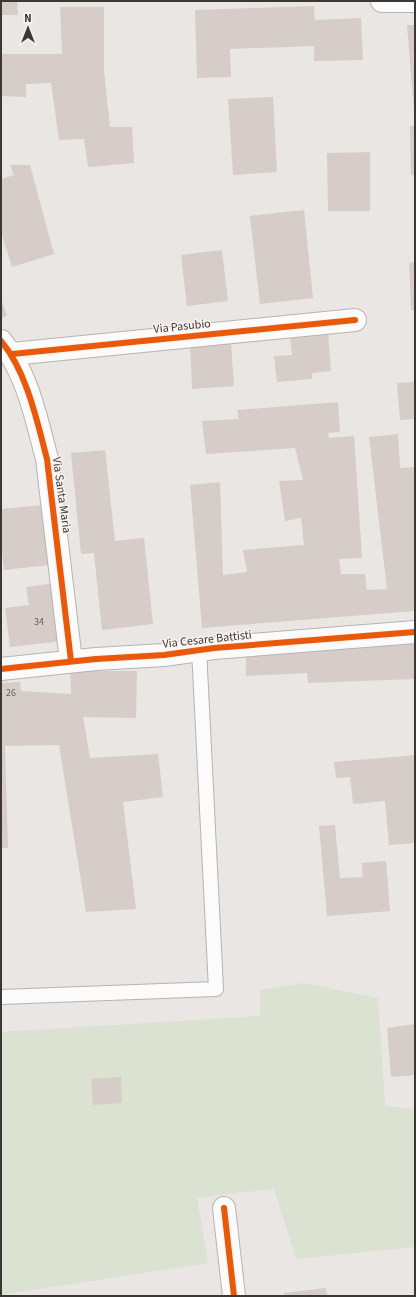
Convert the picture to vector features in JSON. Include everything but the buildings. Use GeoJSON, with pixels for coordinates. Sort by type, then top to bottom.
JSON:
{"type":"FeatureCollection","features":[{"type":"Feature","properties":{"kind":"street"},"geometry":{"type":"LineString","coordinates":[[382,1],[415,1]]}},
{"type":"Feature","properties":{"kind":"street","name":"Via Pasubio"},"geometry":{"type":"LineString","coordinates":[[6,347],[355,320]]}},
{"type":"Feature","properties":{"kind":"street","name":"Via Santa Maria"},"geometry":{"type":"LineString","coordinates":[[6,347],[24,381],[42,438],[46,459],[71,661]]}},
{"type":"Feature","properties":{"kind":"street","name":"Via Cesare Battisti"},"geometry":{"type":"LineString","coordinates":[[1,669],[71,661],[146,656],[199,649],[415,632]]}},
{"type":"Feature","properties":{"kind":"street"},"geometry":{"type":"LineString","coordinates":[[224,1208],[234,1296]]}},
{"type":"Feature","properties":{"kind":"lane"},"geometry":{"type":"LineString","coordinates":[[1,997],[216,989],[199,649]]}},
{"type":"Feature","properties":{"kind":"green space"},"geometry":{"type":"Polygon","coordinates":[[[304,983],[378,998],[385,1106],[415,1109],[415,1247],[296,1259],[274,1189],[197,1198],[208,1263],[1,1295],[1,1032],[260,1016],[260,990],[304,983]]]}},
{"type":"Feature","properties":{"kind":"cycle path"},"geometry":{"type":"LineString","coordinates":[[12,354],[355,320]]}},
{"type":"Feature","properties":{"kind":"cycle path"},"geometry":{"type":"LineString","coordinates":[[1,341],[18,367],[30,397],[47,459],[71,661]]}},
{"type":"Feature","properties":{"kind":"cycle path"},"geometry":{"type":"LineString","coordinates":[[1,669],[96,659],[164,655],[214,648],[415,632]]}},
{"type":"Feature","properties":{"kind":"cycle path"},"geometry":{"type":"LineString","coordinates":[[224,1208],[234,1296]]}}]}
